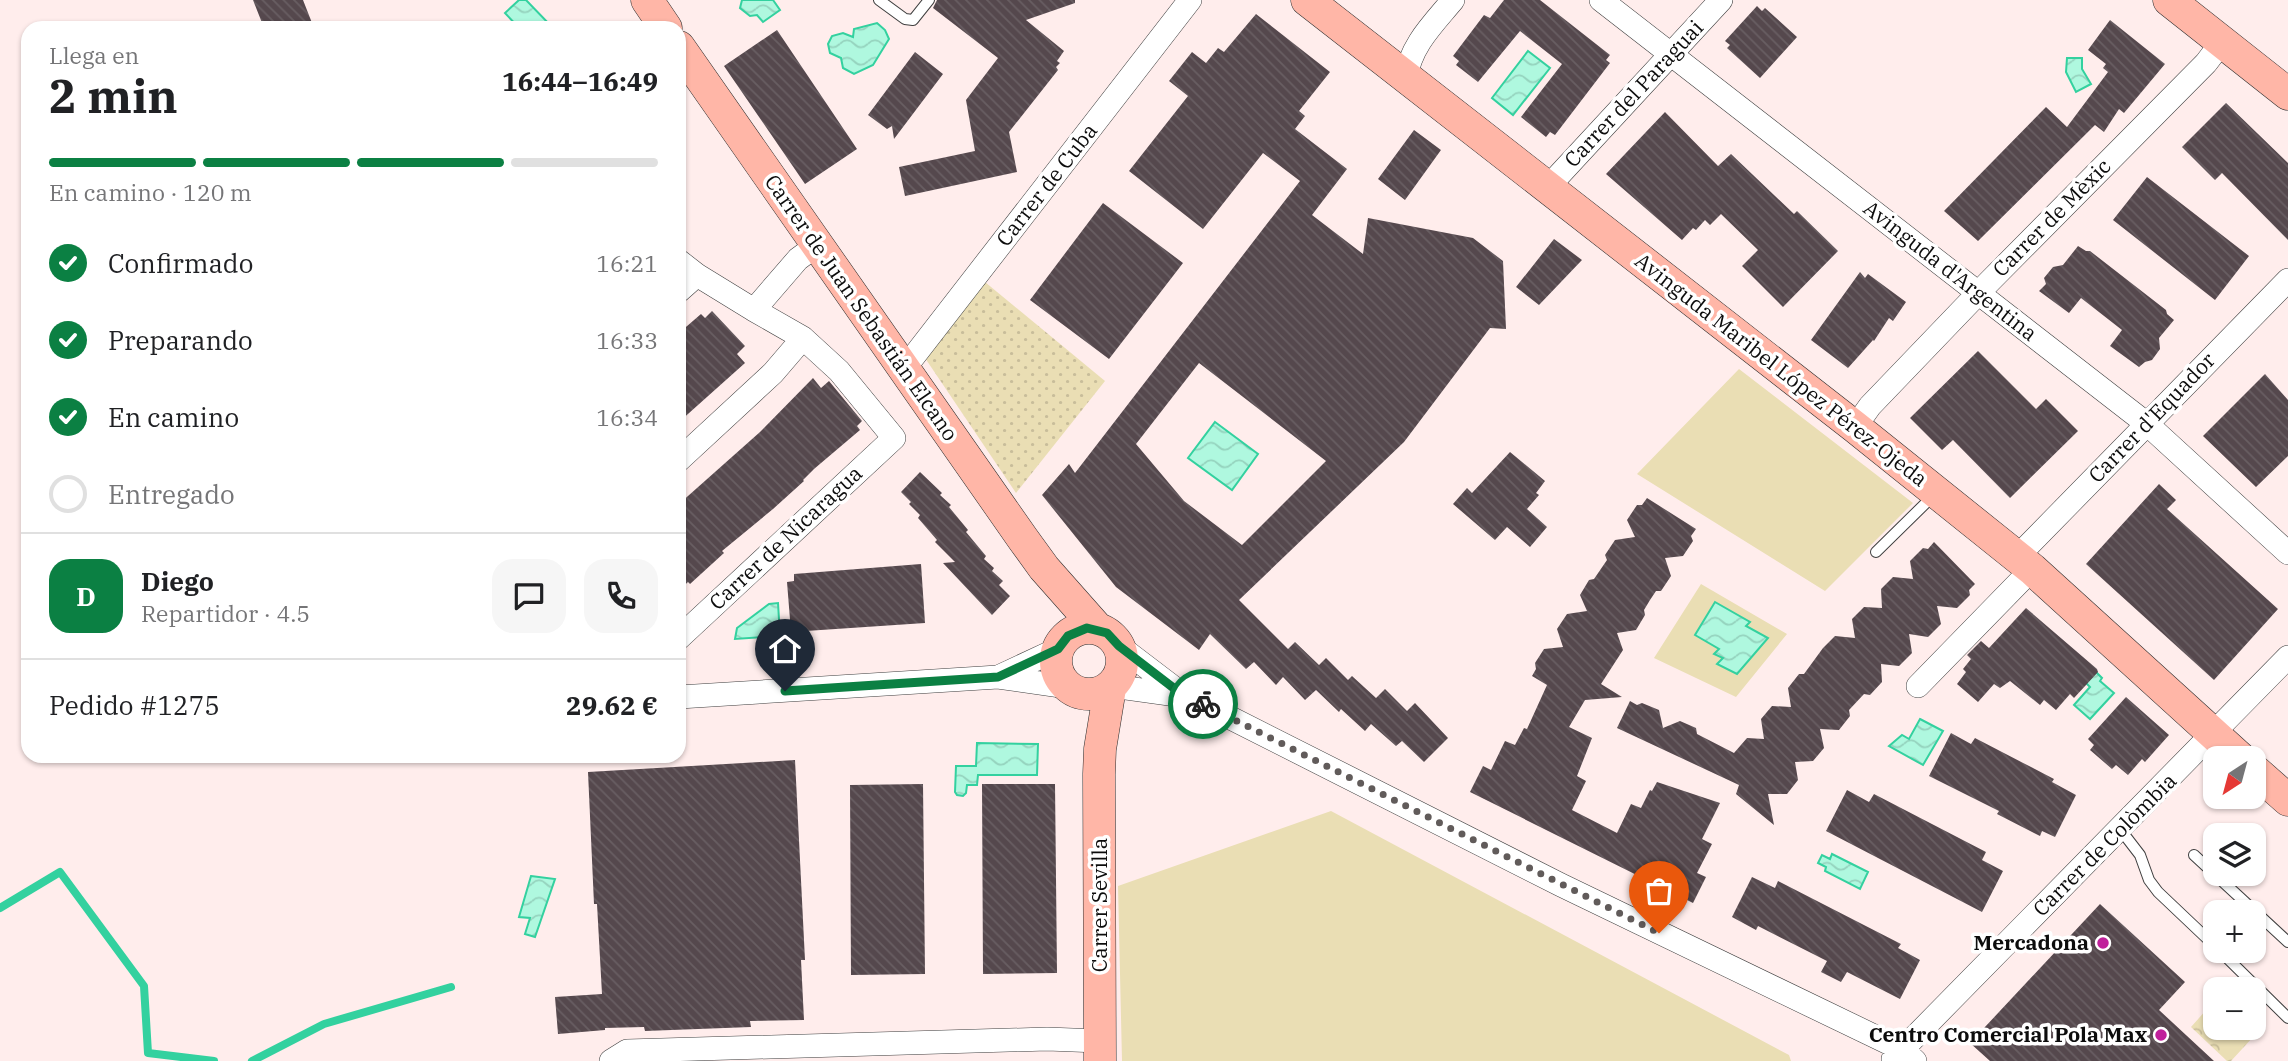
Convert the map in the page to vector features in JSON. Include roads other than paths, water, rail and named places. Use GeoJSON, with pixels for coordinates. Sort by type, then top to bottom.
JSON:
{"type":"FeatureCollection","features":[{"type":"Feature","properties":{"kind":"main road"},"geometry":{"type":"LineString","coordinates":[[646,0],[661,21]]}},
{"type":"Feature","properties":{"kind":"main road","name":"Avinguda Maribel López Pérez-Ojeda"},"geometry":{"type":"LineString","coordinates":[[1307,0],[1855,427],[2025,563],[2226,746]]}},
{"type":"Feature","properties":{"kind":"main road"},"geometry":{"type":"LineString","coordinates":[[2169,0],[2288,94]]}},
{"type":"Feature","properties":{"kind":"main road","name":"Carrer de Juan Sebastián Elcano"},"geometry":{"type":"LineString","coordinates":[[686,57],[1044,568],[1108,638]]}},
{"type":"Feature","properties":{"kind":"main road","name":"Carrer de Juan Sebastián Elcano"},"geometry":{"type":"LineString","coordinates":[[1044,568],[1059,647]]}},
{"type":"Feature","properties":{"kind":"main road"},"geometry":{"type":"LineString","coordinates":[[1087,628],[1108,638],[1122,657],[1119,677],[1111,687],[1094,694],[1073,690],[1061,679],[1057,669],[1059,647],[1068,636],[1087,628]]}},
{"type":"Feature","properties":{"kind":"main road","name":"Carrer Sevilla"},"geometry":{"type":"LineString","coordinates":[[1100,1051],[1100,749],[1111,687]]}},
{"type":"Feature","properties":{"kind":"main road","name":"Carrer Sevilla"},"geometry":{"type":"LineString","coordinates":[[1073,690],[1100,749]]}},
{"type":"Feature","properties":{"kind":"main road"},"geometry":{"type":"LineString","coordinates":[[2266,781],[2288,800]]}},
{"type":"Feature","properties":{"kind":"street","name":"Carrer de Cuba"},"geometry":{"type":"LineString","coordinates":[[904,369],[1190,0]]}},
{"type":"Feature","properties":{"kind":"street"},"geometry":{"type":"LineString","coordinates":[[1406,78],[1408,62],[1416,46],[1453,0]]}},
{"type":"Feature","properties":{"kind":"street","name":"Avinguda d'Argentina"},"geometry":{"type":"LineString","coordinates":[[1601,0],[2147,424],[2288,553]]}},
{"type":"Feature","properties":{"kind":"street","name":"Carrer del Paraguai"},"geometry":{"type":"LineString","coordinates":[[1548,187],[1721,0]]}},
{"type":"Feature","properties":{"kind":"street","name":"Carrer de Mèxic"},"geometry":{"type":"LineString","coordinates":[[1855,427],[1870,406],[2206,63],[2222,42]]}},
{"type":"Feature","properties":{"kind":"street"},"geometry":{"type":"LineString","coordinates":[[754,310],[798,259],[817,245]]}},
{"type":"Feature","properties":{"kind":"street"},"geometry":{"type":"LineString","coordinates":[[686,266],[803,338],[773,373],[686,454]]}},
{"type":"Feature","properties":{"kind":"street"},"geometry":{"type":"LineString","coordinates":[[686,285],[697,275]]}},
{"type":"Feature","properties":{"kind":"street","name":"Carrer d'Equador"},"geometry":{"type":"LineString","coordinates":[[1918,686],[2147,424],[2288,280]]}},
{"type":"Feature","properties":{"kind":"street","name":"Carrer de Nicaragua"},"geometry":{"type":"LineString","coordinates":[[686,632],[894,438],[839,370],[803,338]]}},
{"type":"Feature","properties":{"kind":"street","name":"Carrer de Juan Sebastián Elcano"},"geometry":{"type":"LineString","coordinates":[[1108,638],[1184,696],[1903,1057]]}},
{"type":"Feature","properties":{"kind":"street"},"geometry":{"type":"LineString","coordinates":[[998,677],[1059,647]]}},
{"type":"Feature","properties":{"kind":"street","name":"Carrer de Colòmbia"},"geometry":{"type":"LineString","coordinates":[[1903,1057],[2288,657]]}},
{"type":"Feature","properties":{"kind":"street"},"geometry":{"type":"LineString","coordinates":[[686,697],[998,677],[1073,690]]}},
{"type":"Feature","properties":{"kind":"street","name":"Carrer de Juan Sebastián Elcano"},"geometry":{"type":"LineString","coordinates":[[1111,687],[1184,696]]}},
{"type":"Feature","properties":{"kind":"street"},"geometry":{"type":"LineString","coordinates":[[611,1061],[627,1051],[1047,1039],[1100,1051]]}},
{"type":"Feature","properties":{"kind":"lane"},"geometry":{"type":"LineString","coordinates":[[879,0],[905,19],[913,20],[929,0]]}},
{"type":"Feature","properties":{"kind":"lane"},"geometry":{"type":"LineString","coordinates":[[1876,552],[1937,492]]}},
{"type":"Feature","properties":{"kind":"lane"},"geometry":{"type":"LineString","coordinates":[[2120,829],[2140,855],[2149,880],[2158,892],[2203,935]]}},
{"type":"Feature","properties":{"kind":"lane"},"geometry":{"type":"LineString","coordinates":[[2194,855],[2288,942]]}},
{"type":"Feature","properties":{"kind":"lane"},"geometry":{"type":"LineString","coordinates":[[2231,963],[2288,1018]]}},
{"type":"Feature","properties":{"kind":"water"},"geometry":{"type":"Polygon","coordinates":[[[519,0],[526,0],[546,21],[512,21],[505,13],[519,0]]]}},
{"type":"Feature","properties":{"kind":"water"},"geometry":{"type":"Polygon","coordinates":[[[742,0],[773,0],[780,10],[763,22],[757,15],[750,16],[740,8],[742,0]]]}},
{"type":"Feature","properties":{"kind":"water"},"geometry":{"type":"Polygon","coordinates":[[[877,23],[885,30],[889,39],[873,65],[854,74],[843,68],[841,58],[830,53],[828,44],[832,36],[843,33],[853,37],[854,29],[877,23]]]}},
{"type":"Feature","properties":{"kind":"water"},"geometry":{"type":"Polygon","coordinates":[[[1528,51],[1550,68],[1513,115],[1492,98],[1528,51]]]}},
{"type":"Feature","properties":{"kind":"water"},"geometry":{"type":"Polygon","coordinates":[[[2067,58],[2082,58],[2082,69],[2091,84],[2076,92],[2066,72],[2067,58]]]}},
{"type":"Feature","properties":{"kind":"water"},"geometry":{"type":"Polygon","coordinates":[[[1215,422],[1258,454],[1232,490],[1188,458],[1215,422]]]}},
{"type":"Feature","properties":{"kind":"water"},"geometry":{"type":"Polygon","coordinates":[[[1715,602],[1750,622],[1746,626],[1768,638],[1737,674],[1717,664],[1723,658],[1714,654],[1719,649],[1695,635],[1715,602]]]}},
{"type":"Feature","properties":{"kind":"water"},"geometry":{"type":"Polygon","coordinates":[[[778,603],[780,636],[735,639],[737,628],[769,604],[778,603]]]}},
{"type":"Feature","properties":{"kind":"water"},"geometry":{"type":"Polygon","coordinates":[[[2096,672],[2102,678],[2100,681],[2114,693],[2090,719],[2074,705],[2090,687],[2086,683],[2096,672]]]}},
{"type":"Feature","properties":{"kind":"water"},"geometry":{"type":"Polygon","coordinates":[[[1920,719],[1943,731],[1923,765],[1889,746],[1902,735],[1909,739],[1920,719]]]}},
{"type":"Feature","properties":{"kind":"water"},"geometry":{"type":"Polygon","coordinates":[[[977,743],[1038,744],[1037,775],[978,775],[977,785],[967,785],[963,796],[957,795],[956,766],[976,766],[977,743]]]}},
{"type":"Feature","properties":{"kind":"water"},"geometry":{"type":"Polygon","coordinates":[[[1832,854],[1868,872],[1860,889],[1825,871],[1826,867],[1818,863],[1822,855],[1830,859],[1832,854]]]}},
{"type":"Feature","properties":{"kind":"water"},"geometry":{"type":"Polygon","coordinates":[[[531,876],[555,879],[535,937],[525,934],[530,918],[519,917],[531,876]]]}},
{"type":"Feature","properties":{"kind":"waterway"},"geometry":{"type":"LineString","coordinates":[[0,908],[60,872],[144,986],[148,1053],[214,1061]]}},
{"type":"Feature","properties":{"kind":"waterway"},"geometry":{"type":"LineString","coordinates":[[252,1061],[324,1024],[451,987]]}},
{"type":"Feature","properties":{"kind":"place","name":"Mercadona"},"geometry":{"type":"Point","coordinates":[2103,943]}},
{"type":"Feature","properties":{"kind":"place","name":"Centro Comercial Pola Max"},"geometry":{"type":"Point","coordinates":[2161,1035]}}]}
